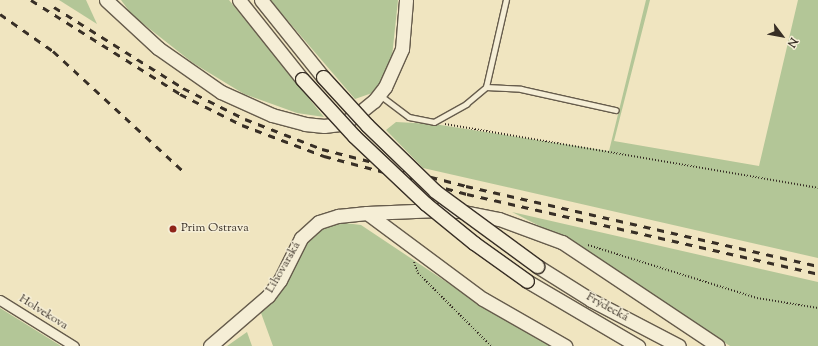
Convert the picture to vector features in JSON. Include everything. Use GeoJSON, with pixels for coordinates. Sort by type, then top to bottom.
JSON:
{"type":"FeatureCollection","features":[{"type":"Feature","properties":{"kind":"main road"},"geometry":{"type":"LineString","coordinates":[[106,0],[142,35],[182,67],[231,98],[272,115],[310,125],[335,125],[354,117],[380,95],[393,72],[402,49],[406,0]]}},
{"type":"Feature","properties":{"kind":"main road","name":"Frýdecká"},"geometry":{"type":"LineString","coordinates":[[239,0],[302,79],[358,140],[426,204],[474,243],[527,281],[638,346]]}},
{"type":"Feature","properties":{"kind":"main road","name":"Frýdecká"},"geometry":{"type":"LineString","coordinates":[[260,0],[323,77],[371,130],[435,191],[537,266],[591,300],[679,346]]}},
{"type":"Feature","properties":{"kind":"main road","name":"Lihovarská"},"geometry":{"type":"LineString","coordinates":[[210,346],[268,296],[280,280],[301,238],[311,228],[331,218],[367,213],[439,210],[473,213],[511,222],[567,244],[718,346]]}},
{"type":"Feature","properties":{"kind":"main road"},"geometry":{"type":"LineString","coordinates":[[367,213],[478,295],[565,346]]}},
{"type":"Feature","properties":{"kind":"street","name":"Holvekova"},"geometry":{"type":"LineString","coordinates":[[0,300],[74,346]]}},
{"type":"Feature","properties":{"kind":"lane"},"geometry":{"type":"LineString","coordinates":[[380,95],[409,117],[434,122],[466,104],[486,87],[506,0]]}},
{"type":"Feature","properties":{"kind":"lane"},"geometry":{"type":"LineString","coordinates":[[486,87],[521,89],[616,110]]}},
{"type":"Feature","properties":{"kind":"path"},"geometry":{"type":"LineString","coordinates":[[434,122],[818,188]]}},
{"type":"Feature","properties":{"kind":"path"},"geometry":{"type":"LineString","coordinates":[[567,244],[587,245],[757,298],[818,308]]}},
{"type":"Feature","properties":{"kind":"path"},"geometry":{"type":"LineString","coordinates":[[413,261],[418,273],[491,346]]}},
{"type":"Feature","properties":{"kind":"green space"},"geometry":{"type":"Polygon","coordinates":[[[59,0],[86,0],[97,24],[59,0]]]}},
{"type":"Feature","properties":{"kind":"green space"},"geometry":{"type":"Polygon","coordinates":[[[121,0],[229,0],[324,117],[297,113],[244,94],[193,63],[132,15],[121,0]]]}},
{"type":"Feature","properties":{"kind":"green space"},"geometry":{"type":"Polygon","coordinates":[[[270,0],[398,0],[391,66],[375,92],[355,99],[270,0]]]}},
{"type":"Feature","properties":{"kind":"green space"},"geometry":{"type":"Polygon","coordinates":[[[646,0],[650,0],[614,141],[759,166],[798,0],[818,0],[818,258],[423,168],[386,130],[396,122],[434,124],[609,151],[646,0]]]}},
{"type":"Feature","properties":{"kind":"green space"},"geometry":{"type":"Polygon","coordinates":[[[512,212],[818,282],[818,346],[730,346],[577,245],[512,212]]]}},
{"type":"Feature","properties":{"kind":"green space"},"geometry":{"type":"Polygon","coordinates":[[[337,222],[361,225],[484,307],[552,346],[273,346],[261,313],[315,232],[337,222]]]}},
{"type":"Feature","properties":{"kind":"green space"},"geometry":{"type":"Polygon","coordinates":[[[0,308],[61,346],[0,346],[0,308]]]}},
{"type":"Feature","properties":{"kind":"green space"},"geometry":{"type":"Polygon","coordinates":[[[247,332],[252,346],[227,346],[247,332]]]}},
{"type":"Feature","properties":{"kind":"railway"},"geometry":{"type":"LineString","coordinates":[[31,0],[180,94],[242,125],[324,156],[467,194],[818,274]]}},
{"type":"Feature","properties":{"kind":"railway"},"geometry":{"type":"LineString","coordinates":[[54,7],[183,88],[245,119],[322,149],[466,186],[818,266]]}},
{"type":"Feature","properties":{"kind":"railway"},"geometry":{"type":"LineString","coordinates":[[0,14],[53,51],[185,173]]}},
{"type":"Feature","properties":{"kind":"place","name":"Prim Ostrava"},"geometry":{"type":"Point","coordinates":[173,229]}}]}
